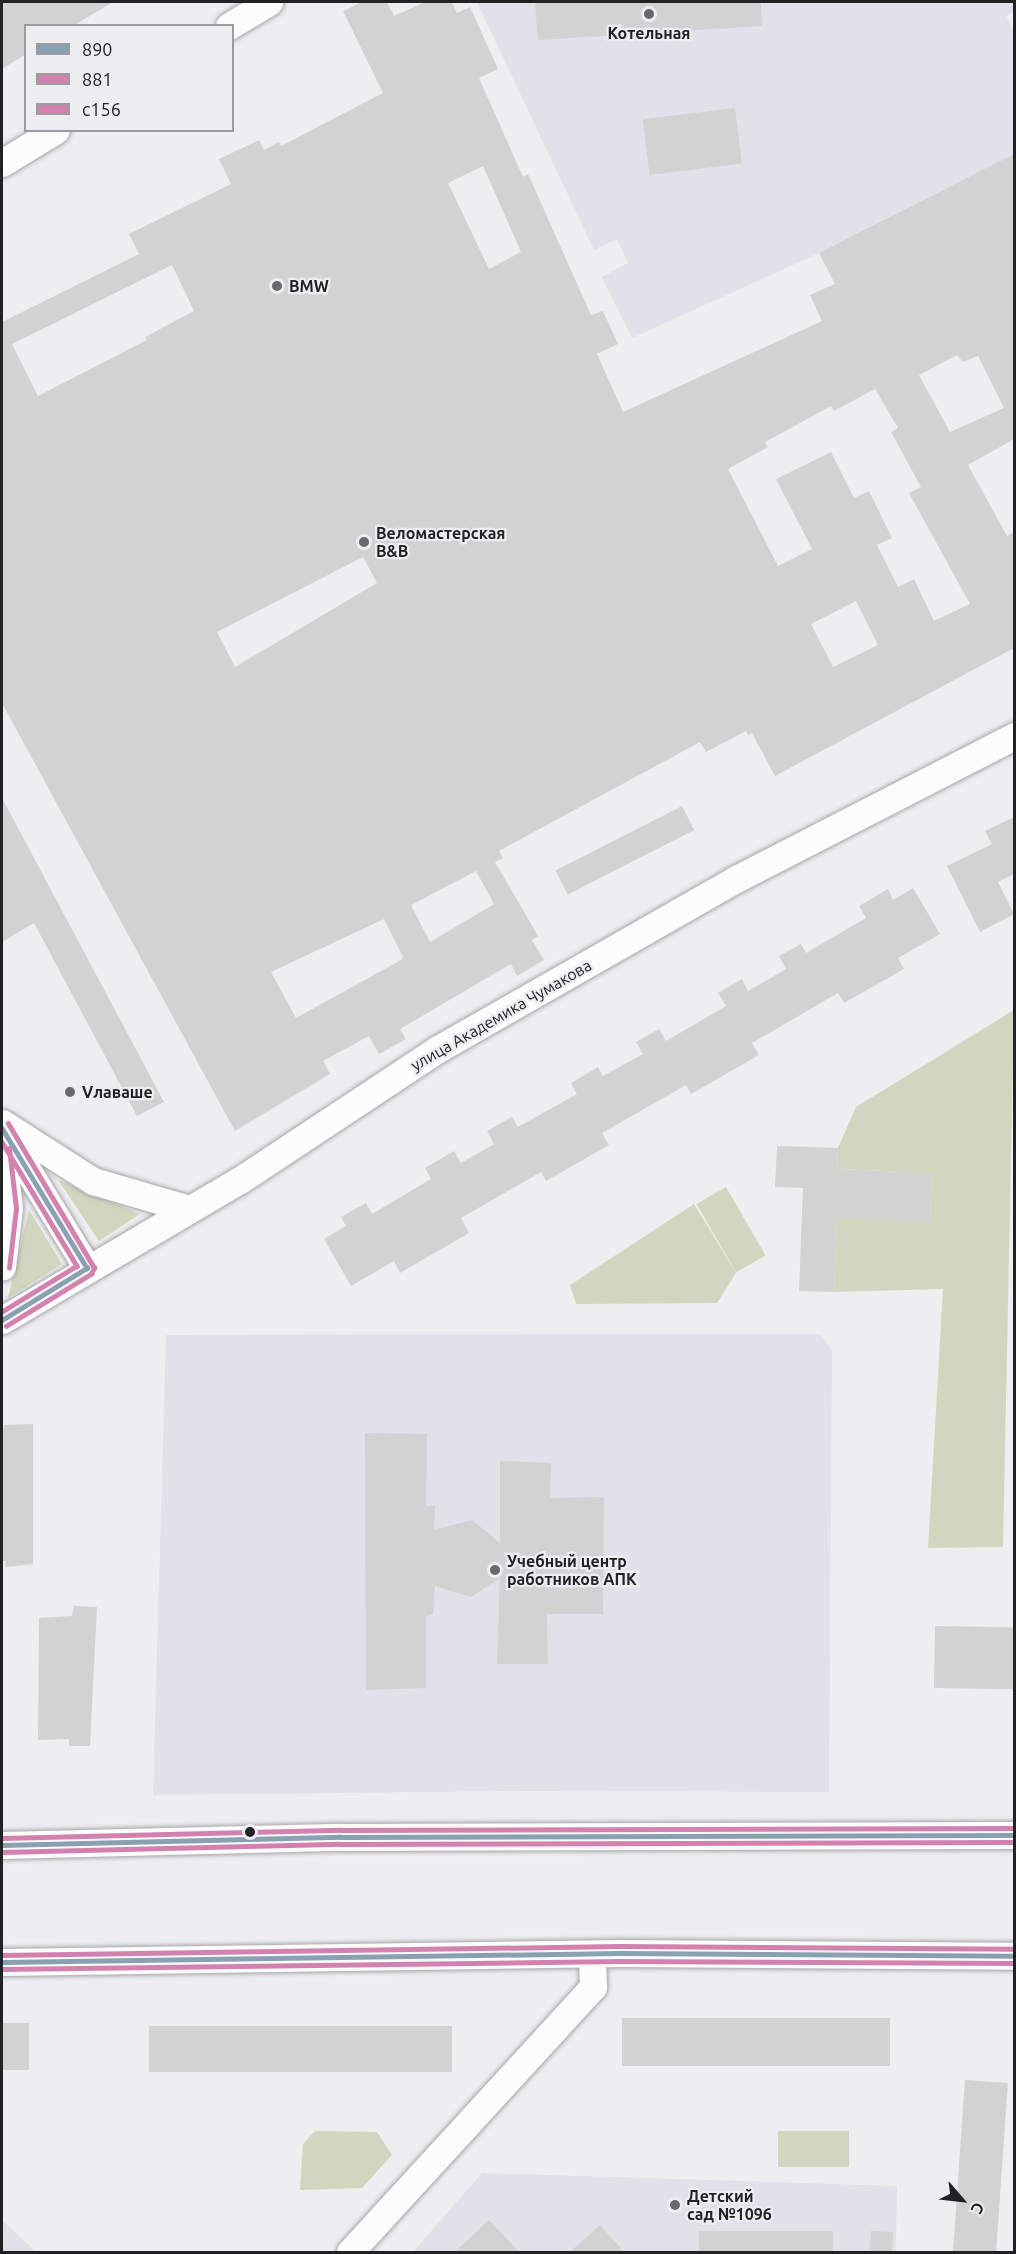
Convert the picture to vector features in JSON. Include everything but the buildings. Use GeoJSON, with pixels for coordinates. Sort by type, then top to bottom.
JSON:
{"type":"FeatureCollection","features":[{"type":"Feature","properties":{"kind":"street"},"geometry":{"type":"LineString","coordinates":[[232,24],[269,2]]}},
{"type":"Feature","properties":{"kind":"street"},"geometry":{"type":"LineString","coordinates":[[2,163],[53,132]]}},
{"type":"Feature","properties":{"kind":"street","name":"улица Академика Чумакова"},"geometry":{"type":"LineString","coordinates":[[2,1320],[240,1180],[438,1049],[736,879],[1014,736]]}},
{"type":"Feature","properties":{"kind":"street"},"geometry":{"type":"LineString","coordinates":[[2,1125],[93,1181],[189,1209]]}},
{"type":"Feature","properties":{"kind":"street"},"geometry":{"type":"LineString","coordinates":[[2,1125],[87,1269]]}},
{"type":"Feature","properties":{"kind":"street"},"geometry":{"type":"LineString","coordinates":[[2,1149],[9,1208],[2,1267]]}},
{"type":"Feature","properties":{"kind":"street"},"geometry":{"type":"LineString","coordinates":[[2,1845],[341,1837],[1014,1835]]}},
{"type":"Feature","properties":{"kind":"street"},"geometry":{"type":"LineString","coordinates":[[350,2253],[592,1987],[592,1954]]}},
{"type":"Feature","properties":{"kind":"street"},"geometry":{"type":"LineString","coordinates":[[2,1962],[592,1954],[1014,1956]]}},
{"type":"Feature","properties":{"kind":"shaded area"},"geometry":{"type":"Polygon","coordinates":[[[477,2],[1014,2],[1014,11],[1006,16],[1014,33],[1014,154],[819,253],[632,338],[602,277],[628,263],[617,239],[594,250],[477,2]]]}},
{"type":"Feature","properties":{"kind":"shaded area","name":"Учебный центр работников АПК"},"geometry":{"type":"Polygon","coordinates":[[[820,1334],[832,1350],[829,1792],[513,1791],[153,1795],[166,1335],[820,1334]]]}},
{"type":"Feature","properties":{"kind":"shaded area","name":"Детский сад №1096"},"geometry":{"type":"Polygon","coordinates":[[[482,2173],[897,2186],[896,2252],[413,2252],[482,2173]]]}},
{"type":"Feature","properties":{"kind":"shaded area"},"geometry":{"type":"Polygon","coordinates":[[[2,2220],[36,2252],[2,2252],[2,2220]]]}},
{"type":"Feature","properties":{"kind":"green space"},"geometry":{"type":"Polygon","coordinates":[[[1014,1010],[1003,1547],[928,1548],[943,1289],[834,1292],[837,1218],[930,1221],[932,1173],[837,1169],[838,1148],[856,1107],[1014,1010]]]}},
{"type":"Feature","properties":{"kind":"green space"},"geometry":{"type":"Polygon","coordinates":[[[58,1180],[140,1214],[99,1241],[58,1180]]]}},
{"type":"Feature","properties":{"kind":"green space"},"geometry":{"type":"Polygon","coordinates":[[[726,1187],[766,1255],[736,1272],[697,1204],[726,1187]]]}},
{"type":"Feature","properties":{"kind":"green space"},"geometry":{"type":"Polygon","coordinates":[[[694,1204],[736,1273],[717,1303],[576,1304],[570,1285],[694,1204]]]}},
{"type":"Feature","properties":{"kind":"green space"},"geometry":{"type":"Polygon","coordinates":[[[29,1210],[62,1264],[8,1298],[29,1210]]]}},
{"type":"Feature","properties":{"kind":"green space"},"geometry":{"type":"Polygon","coordinates":[[[315,2131],[377,2132],[392,2155],[362,2188],[300,2190],[303,2144],[315,2131]]]}},
{"type":"Feature","properties":{"kind":"green space"},"geometry":{"type":"Polygon","coordinates":[[[778,2131],[849,2131],[849,2167],[778,2167],[778,2131]]]}},
{"type":"Feature","properties":{"kind":"transit line","name":"с156"},"geometry":{"type":"LineString","coordinates":[[6,1326],[91,1274],[94,1268],[8,1124]]}},
{"type":"Feature","properties":{"kind":"transit line","name":"890"},"geometry":{"type":"LineString","coordinates":[[2,1128],[87,1268]]}},
{"type":"Feature","properties":{"kind":"transit line","name":"881"},"geometry":{"type":"LineString","coordinates":[[2,1142],[77,1266],[2,1312]]}},
{"type":"Feature","properties":{"kind":"transit line","name":"с156"},"geometry":{"type":"LineString","coordinates":[[9,1148],[16,1208],[9,1268]]}},
{"type":"Feature","properties":{"kind":"transit line","name":"890"},"geometry":{"type":"LineString","coordinates":[[2,1320],[87,1268]]}},
{"type":"Feature","properties":{"kind":"transit line","name":"с156"},"geometry":{"type":"LineString","coordinates":[[2,1838],[341,1830],[1014,1828]]}},
{"type":"Feature","properties":{"kind":"transit line","name":"890"},"geometry":{"type":"LineString","coordinates":[[2,1845],[341,1837],[1014,1835]]}},
{"type":"Feature","properties":{"kind":"transit line","name":"881"},"geometry":{"type":"LineString","coordinates":[[2,1852],[341,1844],[1014,1842]]}},
{"type":"Feature","properties":{"kind":"transit line","name":"с156"},"geometry":{"type":"LineString","coordinates":[[2,1955],[620,1946],[1014,1949]]}},
{"type":"Feature","properties":{"kind":"transit line","name":"890"},"geometry":{"type":"LineString","coordinates":[[2,1962],[620,1953],[1014,1956]]}},
{"type":"Feature","properties":{"kind":"transit line","name":"881"},"geometry":{"type":"LineString","coordinates":[[2,1969],[620,1961],[1014,1963]]}},
{"type":"Feature","properties":{"kind":"place","name":"Котельная"},"geometry":{"type":"Point","coordinates":[649,14]}},
{"type":"Feature","properties":{"kind":"place","name":"BMW"},"geometry":{"type":"Point","coordinates":[277,286]}},
{"type":"Feature","properties":{"kind":"place","name":"Веломастерская B&B"},"geometry":{"type":"Point","coordinates":[364,542]}},
{"type":"Feature","properties":{"kind":"place","name":"Vлаваше"},"geometry":{"type":"Point","coordinates":[70,1092]}},
{"type":"Feature","properties":{"kind":"place","name":"Учебный центр работников АПК"},"geometry":{"type":"Point","coordinates":[495,1570]}},
{"type":"Feature","properties":{"kind":"place","name":"Детский сад №1096"},"geometry":{"type":"Point","coordinates":[675,2205]}}]}
